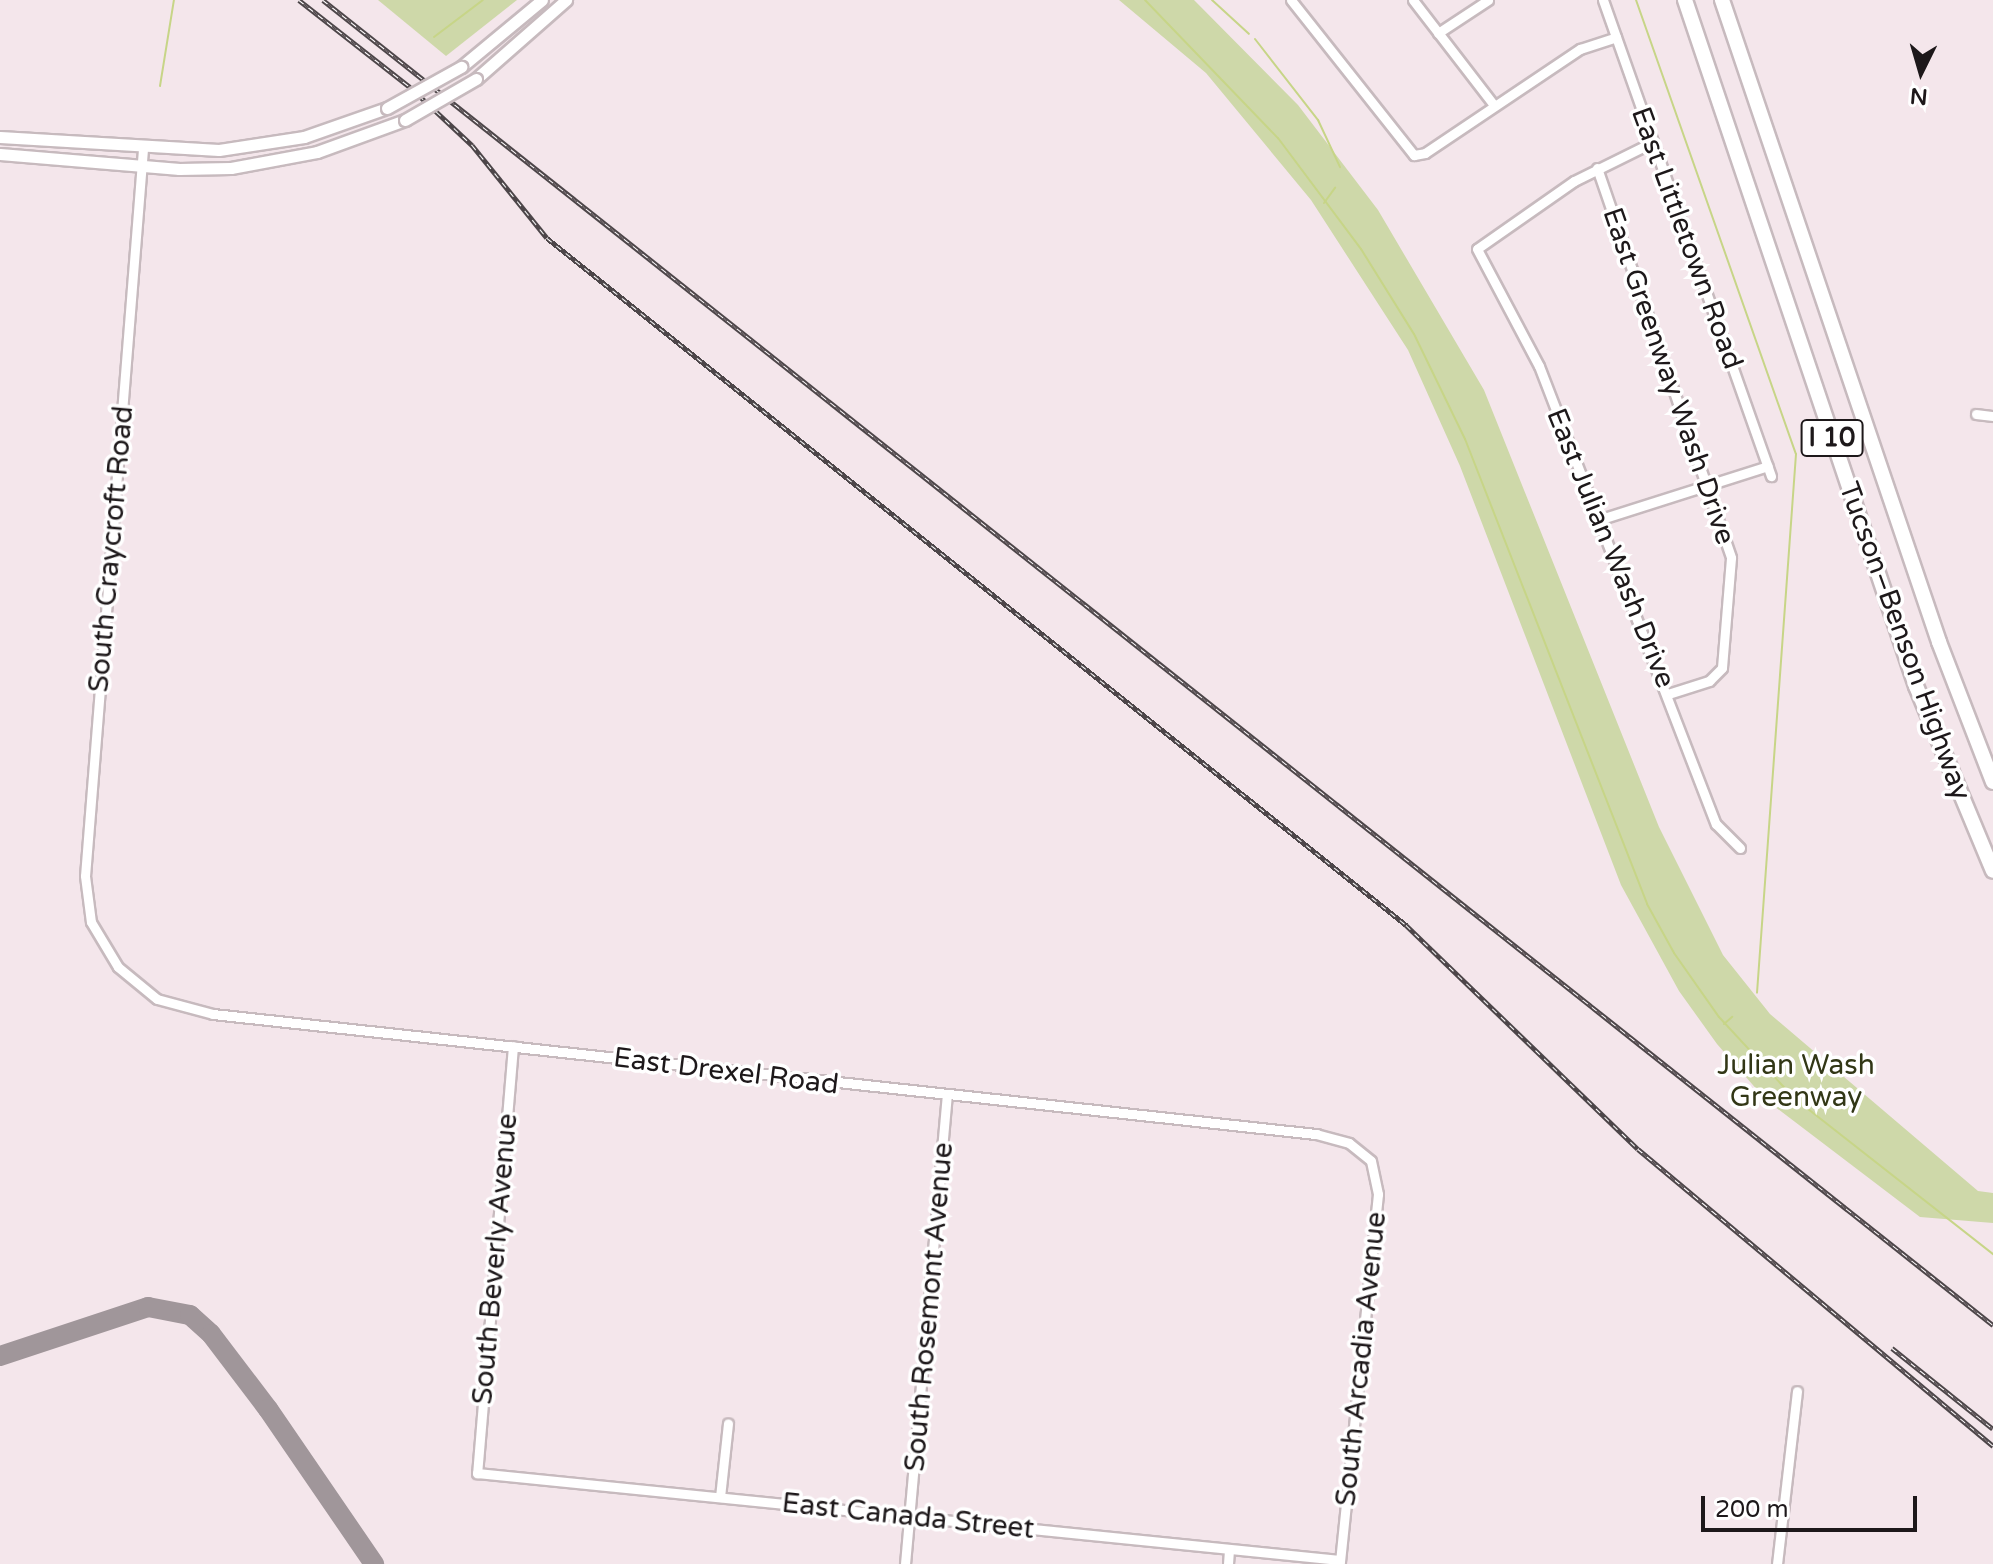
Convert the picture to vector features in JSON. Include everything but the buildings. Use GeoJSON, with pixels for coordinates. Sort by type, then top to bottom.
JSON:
{"type":"FeatureCollection","features":[{"type":"Feature","properties":{"kind":"highway"},"geometry":{"type":"LineString","coordinates":[[1677,0],[1760,223]]}},
{"type":"Feature","properties":{"kind":"highway","name":"Tucson–Benson Highway"},"geometry":{"type":"LineString","coordinates":[[1685,0],[1916,686],[1993,871]]}},
{"type":"Feature","properties":{"kind":"highway","name":"Tucson–Benson Highway"},"geometry":{"type":"LineString","coordinates":[[1724,3],[1939,642],[1993,782]]}},
{"type":"Feature","properties":{"kind":"main road"},"geometry":{"type":"LineString","coordinates":[[0,137],[143,149],[253,147],[304,137],[387,108],[461,67],[542,0]]}},
{"type":"Feature","properties":{"kind":"main road"},"geometry":{"type":"LineString","coordinates":[[0,154],[142,167],[231,168],[285,160],[347,143],[405,120],[476,79],[566,0]]}},
{"type":"Feature","properties":{"kind":"street"},"geometry":{"type":"LineString","coordinates":[[1291,0],[1414,155],[1425,153],[1580,49],[1616,37]]}},
{"type":"Feature","properties":{"kind":"street"},"geometry":{"type":"LineString","coordinates":[[1413,0],[1494,105]]}},
{"type":"Feature","properties":{"kind":"street"},"geometry":{"type":"LineString","coordinates":[[1438,33],[1488,0]]}},
{"type":"Feature","properties":{"kind":"street","name":"East Littletown Road"},"geometry":{"type":"LineString","coordinates":[[1603,0],[1769,471],[1708,485]]}},
{"type":"Feature","properties":{"kind":"street"},"geometry":{"type":"LineString","coordinates":[[1597,168],[1653,142]]}},
{"type":"Feature","properties":{"kind":"street","name":"South Craycroft Road"},"geometry":{"type":"LineString","coordinates":[[103,946],[91,922],[85,876],[143,149]]}},
{"type":"Feature","properties":{"kind":"street","name":"East Julian Wash Drive"},"geometry":{"type":"LineString","coordinates":[[1597,168],[1477,249],[1539,366],[1716,824],[1740,848]]}},
{"type":"Feature","properties":{"kind":"street","name":"East Greenway Wash Drive"},"geometry":{"type":"LineString","coordinates":[[1597,168],[1731,558],[1722,668],[1709,681],[1668,694]]}},
{"type":"Feature","properties":{"kind":"street"},"geometry":{"type":"LineString","coordinates":[[1976,414],[1993,416]]}},
{"type":"Feature","properties":{"kind":"street"},"geometry":{"type":"LineString","coordinates":[[1598,520],[1708,485]]}},
{"type":"Feature","properties":{"kind":"street","name":"East Drexel Road"},"geometry":{"type":"LineString","coordinates":[[103,946],[140,990],[188,1009],[947,1097],[1316,1134],[1349,1143],[1367,1156]]}},
{"type":"Feature","properties":{"kind":"street","name":"South Beverly Avenue"},"geometry":{"type":"LineString","coordinates":[[477,1473],[513,1046]]}},
{"type":"Feature","properties":{"kind":"street","name":"South Rosemont Avenue"},"geometry":{"type":"LineString","coordinates":[[905,1564],[947,1097]]}},
{"type":"Feature","properties":{"kind":"street","name":"South Arcadia Avenue"},"geometry":{"type":"LineString","coordinates":[[1340,1562],[1378,1194],[1367,1156]]}},
{"type":"Feature","properties":{"kind":"street"},"geometry":{"type":"LineString","coordinates":[[1777,1564],[1797,1391]]}},
{"type":"Feature","properties":{"kind":"street"},"geometry":{"type":"LineString","coordinates":[[720,1497],[728,1423]]}},
{"type":"Feature","properties":{"kind":"street","name":"East Canada Street"},"geometry":{"type":"LineString","coordinates":[[477,1473],[910,1515],[1340,1562]]}},
{"type":"Feature","properties":{"kind":"street"},"geometry":{"type":"LineString","coordinates":[[1228,1564],[1229,1550]]}},
{"type":"Feature","properties":{"kind":"green space"},"geometry":{"type":"Polygon","coordinates":[[[378,0],[517,0],[446,56],[378,0]]]}},
{"type":"Feature","properties":{"kind":"green space","name":"Julian Wash Greenway"},"geometry":{"type":"Polygon","coordinates":[[[1119,0],[1194,0],[1298,105],[1378,210],[1484,390],[1659,827],[1723,955],[1770,1014],[1978,1191],[1993,1193],[1993,1223],[1920,1217],[1766,1100],[1717,1044],[1679,991],[1621,885],[1460,466],[1408,350],[1311,200],[1206,73],[1119,0]]]}},
{"type":"Feature","properties":{"kind":"waterway"},"geometry":{"type":"LineString","coordinates":[[160,86],[174,0]]}},
{"type":"Feature","properties":{"kind":"waterway"},"geometry":{"type":"LineString","coordinates":[[434,37],[483,0]]}},
{"type":"Feature","properties":{"kind":"waterway"},"geometry":{"type":"LineString","coordinates":[[1145,0],[1278,138],[1361,249],[1414,334],[1465,439],[1647,904],[1674,953],[1719,1017],[1794,1098],[1993,1254]]}},
{"type":"Feature","properties":{"kind":"waterway"},"geometry":{"type":"LineString","coordinates":[[1212,0],[1249,34]]}},
{"type":"Feature","properties":{"kind":"waterway"},"geometry":{"type":"LineString","coordinates":[[1636,0],[1796,454],[1757,993]]}},
{"type":"Feature","properties":{"kind":"waterway"},"geometry":{"type":"LineString","coordinates":[[1255,39],[1318,120],[1340,167]]}},
{"type":"Feature","properties":{"kind":"waterway"},"geometry":{"type":"LineString","coordinates":[[1324,203],[1335,188]]}},
{"type":"Feature","properties":{"kind":"waterway"},"geometry":{"type":"LineString","coordinates":[[1724,1024],[1732,1017]]}},
{"type":"Feature","properties":{"kind":"taxiway"},"geometry":{"type":"LineString","coordinates":[[0,1356],[148,1307],[190,1315],[211,1334],[268,1409],[374,1564]]}},
{"type":"Feature","properties":{"kind":"railway"},"geometry":{"type":"LineString","coordinates":[[299,0],[410,87],[472,145],[547,238],[1406,925],[1638,1149],[1993,1446]]}},
{"type":"Feature","properties":{"kind":"railway"},"geometry":{"type":"LineString","coordinates":[[323,0],[1993,1325]]}},
{"type":"Feature","properties":{"kind":"railway"},"geometry":{"type":"LineString","coordinates":[[1892,1348],[1993,1429]]}}]}
